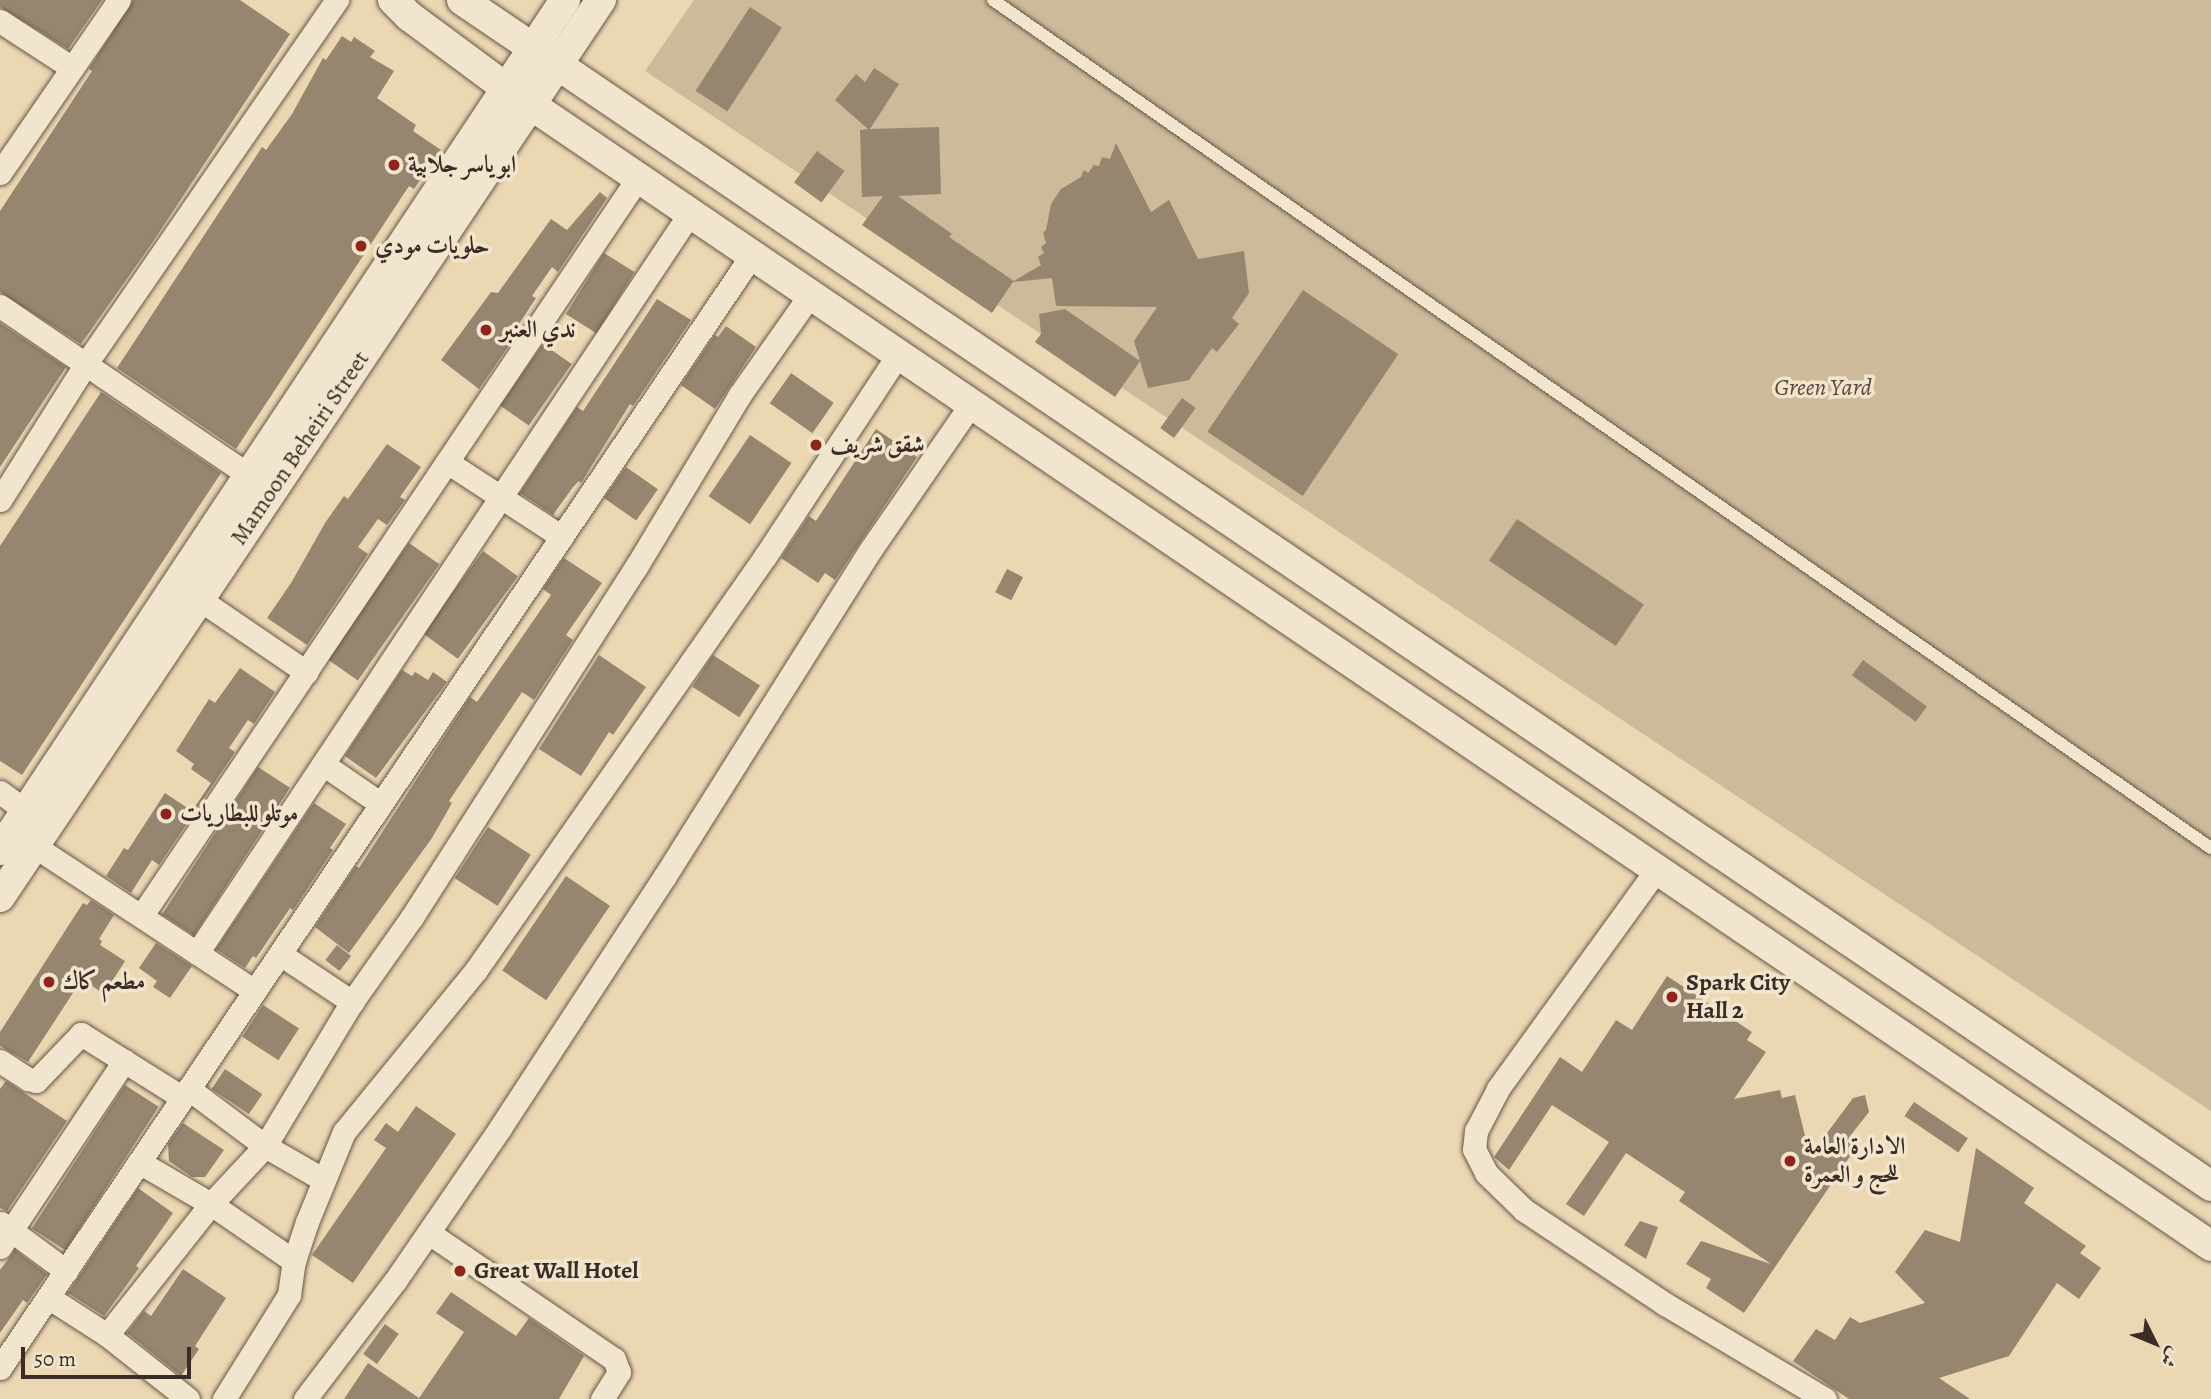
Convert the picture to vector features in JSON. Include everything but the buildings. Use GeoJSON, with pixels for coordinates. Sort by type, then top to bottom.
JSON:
{"type":"FeatureCollection","features":[{"type":"Feature","properties":{"kind":"street"},"geometry":{"type":"LineString","coordinates":[[0,173],[119,0]]}},
{"type":"Feature","properties":{"kind":"street"},"geometry":{"type":"LineString","coordinates":[[0,500],[85,365],[337,0]]}},
{"type":"Feature","properties":{"kind":"street"},"geometry":{"type":"LineString","coordinates":[[393,0],[409,16],[530,105],[2211,1246]]}},
{"type":"Feature","properties":{"kind":"street"},"geometry":{"type":"LineString","coordinates":[[462,0],[2211,1186]]}},
{"type":"Feature","properties":{"kind":"street","name":"Mamoon Beheiri Street"},"geometry":{"type":"LineString","coordinates":[[0,850],[565,0]]}},
{"type":"Feature","properties":{"kind":"street","name":"Mamoon Beheiri Street"},"geometry":{"type":"LineString","coordinates":[[0,897],[601,0]]}},
{"type":"Feature","properties":{"kind":"street"},"geometry":{"type":"LineString","coordinates":[[0,21],[72,68]]}},
{"type":"Feature","properties":{"kind":"street"},"geometry":{"type":"LineString","coordinates":[[142,915],[638,178]]}},
{"type":"Feature","properties":{"kind":"street"},"geometry":{"type":"LineString","coordinates":[[197,953],[690,214]]}},
{"type":"Feature","properties":{"kind":"street"},"geometry":{"type":"LineString","coordinates":[[0,1368],[752,255]]}},
{"type":"Feature","properties":{"kind":"street"},"geometry":{"type":"LineString","coordinates":[[107,1335],[211,1204],[265,1146],[352,1002],[412,917],[636,567],[739,396],[810,295]]}},
{"type":"Feature","properties":{"kind":"street"},"geometry":{"type":"LineString","coordinates":[[0,306],[249,475]]}},
{"type":"Feature","properties":{"kind":"street"},"geometry":{"type":"LineString","coordinates":[[224,1399],[289,1295],[294,1261],[344,1132],[476,970],[766,555],[898,355]]}},
{"type":"Feature","properties":{"kind":"street"},"geometry":{"type":"LineString","coordinates":[[305,1399],[429,1233],[658,888],[871,548],[971,404]]}},
{"type":"Feature","properties":{"kind":"street"},"geometry":{"type":"LineString","coordinates":[[447,462],[562,537]]}},
{"type":"Feature","properties":{"kind":"street"},"geometry":{"type":"LineString","coordinates":[[199,599],[306,672]]}},
{"type":"Feature","properties":{"kind":"street"},"geometry":{"type":"LineString","coordinates":[[323,764],[381,804]]}},
{"type":"Feature","properties":{"kind":"street"},"geometry":{"type":"LineString","coordinates":[[0,792],[26,811]]}},
{"type":"Feature","properties":{"kind":"street"},"geometry":{"type":"LineString","coordinates":[[34,846],[255,991]]}},
{"type":"Feature","properties":{"kind":"street"},"geometry":{"type":"LineString","coordinates":[[1657,869],[1498,1089],[1476,1131],[1474,1149],[1486,1173],[1524,1210],[1665,1304],[1825,1399]]}},
{"type":"Feature","properties":{"kind":"street"},"geometry":{"type":"LineString","coordinates":[[280,954],[352,1002]]}},
{"type":"Feature","properties":{"kind":"street"},"geometry":{"type":"LineString","coordinates":[[0,1061],[27,1079],[36,1081],[81,1034],[124,1061],[186,1093],[265,1146],[324,1180]]}},
{"type":"Feature","properties":{"kind":"street"},"geometry":{"type":"LineString","coordinates":[[66,1271],[4,1234],[124,1061]]}},
{"type":"Feature","properties":{"kind":"street"},"geometry":{"type":"LineString","coordinates":[[139,1162],[211,1204],[294,1261]]}},
{"type":"Feature","properties":{"kind":"street"},"geometry":{"type":"LineString","coordinates":[[429,1233],[614,1359],[619,1372],[602,1399]]}},
{"type":"Feature","properties":{"kind":"street"},"geometry":{"type":"LineString","coordinates":[[48,1297],[107,1335],[188,1399]]}},
{"type":"Feature","properties":{"kind":"lane"},"geometry":{"type":"LineString","coordinates":[[993,0],[2211,848]]}},
{"type":"Feature","properties":{"kind":"green space","name":"Green Yard"},"geometry":{"type":"Polygon","coordinates":[[[694,0],[2211,0],[2211,1111],[645,71],[694,0]]]}},
{"type":"Feature","properties":{"kind":"place","name":"ابو ياسر جلابية"},"geometry":{"type":"Point","coordinates":[394,165]}},
{"type":"Feature","properties":{"kind":"place","name":"حلويات مودي"},"geometry":{"type":"Point","coordinates":[361,246]}},
{"type":"Feature","properties":{"kind":"place","name":"ندي العنبر"},"geometry":{"type":"Point","coordinates":[486,330]}},
{"type":"Feature","properties":{"kind":"place","name":"شقق شريف"},"geometry":{"type":"Point","coordinates":[816,445]}},
{"type":"Feature","properties":{"kind":"place","name":"موتلو للبطاريات"},"geometry":{"type":"Point","coordinates":[166,814]}},
{"type":"Feature","properties":{"kind":"place","name":"مطعم كاك"},"geometry":{"type":"Point","coordinates":[49,982]}},
{"type":"Feature","properties":{"kind":"place","name":"Spark City Hall 2"},"geometry":{"type":"Point","coordinates":[1672,997]}},
{"type":"Feature","properties":{"kind":"place","name":"الادارة العامة للحج و العمرة"},"geometry":{"type":"Point","coordinates":[1790,1161]}},
{"type":"Feature","properties":{"kind":"place","name":"Great Wall Hotel"},"geometry":{"type":"Point","coordinates":[460,1271]}}]}
